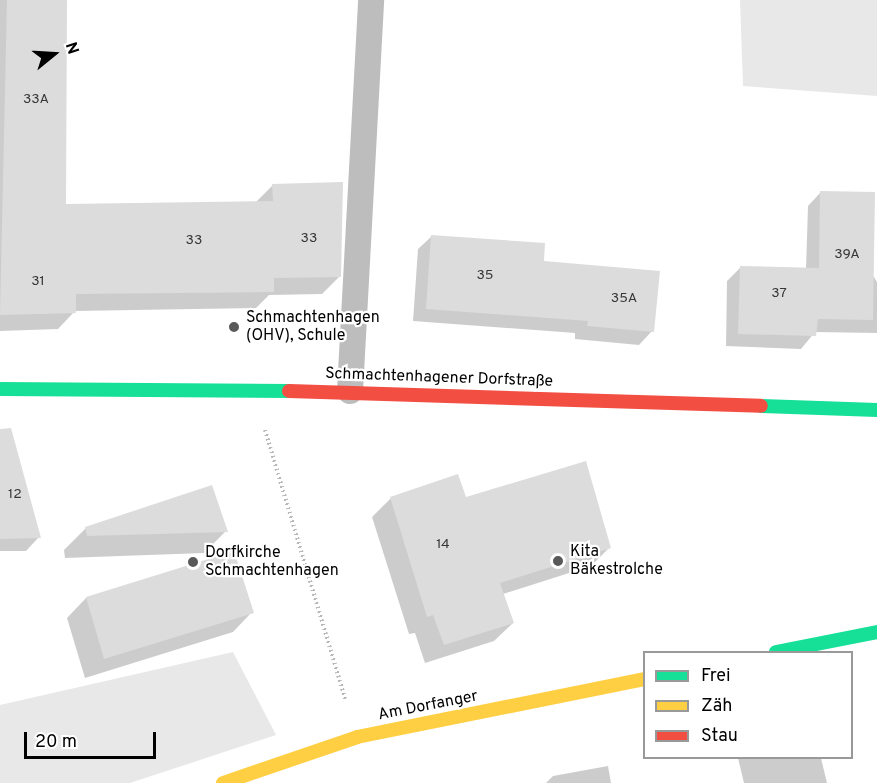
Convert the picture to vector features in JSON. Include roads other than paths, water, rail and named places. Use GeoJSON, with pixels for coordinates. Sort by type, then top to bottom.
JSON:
{"type":"FeatureCollection","features":[{"type":"Feature","properties":{"kind":"main road","name":"Schmachtenhagener Dorfstraße"},"geometry":{"type":"LineString","coordinates":[[0,389],[350,391],[877,410]]}},
{"type":"Feature","properties":{"kind":"main road"},"geometry":{"type":"LineString","coordinates":[[782,651],[877,632]]}},
{"type":"Feature","properties":{"kind":"main road","name":"Am Dorfanger"},"geometry":{"type":"LineString","coordinates":[[223,783],[357,737],[643,679]]}},
{"type":"Feature","properties":{"kind":"lane"},"geometry":{"type":"LineString","coordinates":[[350,391],[371,0]]}},
{"type":"Feature","properties":{"kind":"place","name":"Schmachtenhagen (OHV), Schule"},"geometry":{"type":"Point","coordinates":[234,327]}},
{"type":"Feature","properties":{"kind":"place","name":"Kita Bäkestrolche"},"geometry":{"type":"Point","coordinates":[558,561]}},
{"type":"Feature","properties":{"kind":"place","name":"Dorfkirche Schmachtenhagen"},"geometry":{"type":"Point","coordinates":[193,562]}}]}
